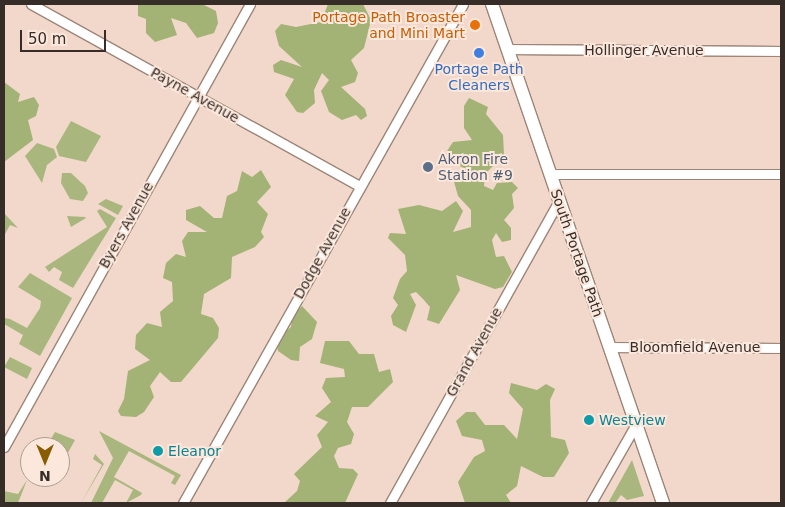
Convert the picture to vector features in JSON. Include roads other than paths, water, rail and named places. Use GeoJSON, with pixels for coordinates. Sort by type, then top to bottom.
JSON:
{"type":"FeatureCollection","features":[{"type":"Feature","properties":{"kind":"main road","name":"South Portage Path"},"geometry":{"type":"LineString","coordinates":[[492,4],[663,503]]}},
{"type":"Feature","properties":{"kind":"street","name":"Payne Avenue"},"geometry":{"type":"LineString","coordinates":[[31,4],[360,186]]}},
{"type":"Feature","properties":{"kind":"street","name":"Byers Avenue"},"geometry":{"type":"LineString","coordinates":[[4,447],[250,4]]}},
{"type":"Feature","properties":{"kind":"street","name":"Dodge Avenue"},"geometry":{"type":"LineString","coordinates":[[183,503],[462,4]]}},
{"type":"Feature","properties":{"kind":"street","name":"Hollinger Avenue"},"geometry":{"type":"LineString","coordinates":[[507,49],[781,51]]}},
{"type":"Feature","properties":{"kind":"street"},"geometry":{"type":"LineString","coordinates":[[550,174],[781,174]]}},
{"type":"Feature","properties":{"kind":"street","name":"Grand Avenue"},"geometry":{"type":"LineString","coordinates":[[390,503],[559,200]]}},
{"type":"Feature","properties":{"kind":"street","name":"Bloomfield Avenue"},"geometry":{"type":"LineString","coordinates":[[609,347],[781,348]]}},
{"type":"Feature","properties":{"kind":"street"},"geometry":{"type":"LineString","coordinates":[[592,503],[636,424]]}},
{"type":"Feature","properties":{"kind":"place","name":"Portage Path Broaster and Mini Mart"},"geometry":{"type":"Point","coordinates":[475,25]}},
{"type":"Feature","properties":{"kind":"place","name":"Portage Path Cleaners"},"geometry":{"type":"Point","coordinates":[479,53]}},
{"type":"Feature","properties":{"kind":"place","name":"Akron Fire Station #9"},"geometry":{"type":"Point","coordinates":[428,167]}},
{"type":"Feature","properties":{"kind":"place","name":"Westview"},"geometry":{"type":"Point","coordinates":[589,420]}},
{"type":"Feature","properties":{"kind":"place","name":"Eleanor"},"geometry":{"type":"Point","coordinates":[158,451]}}]}
